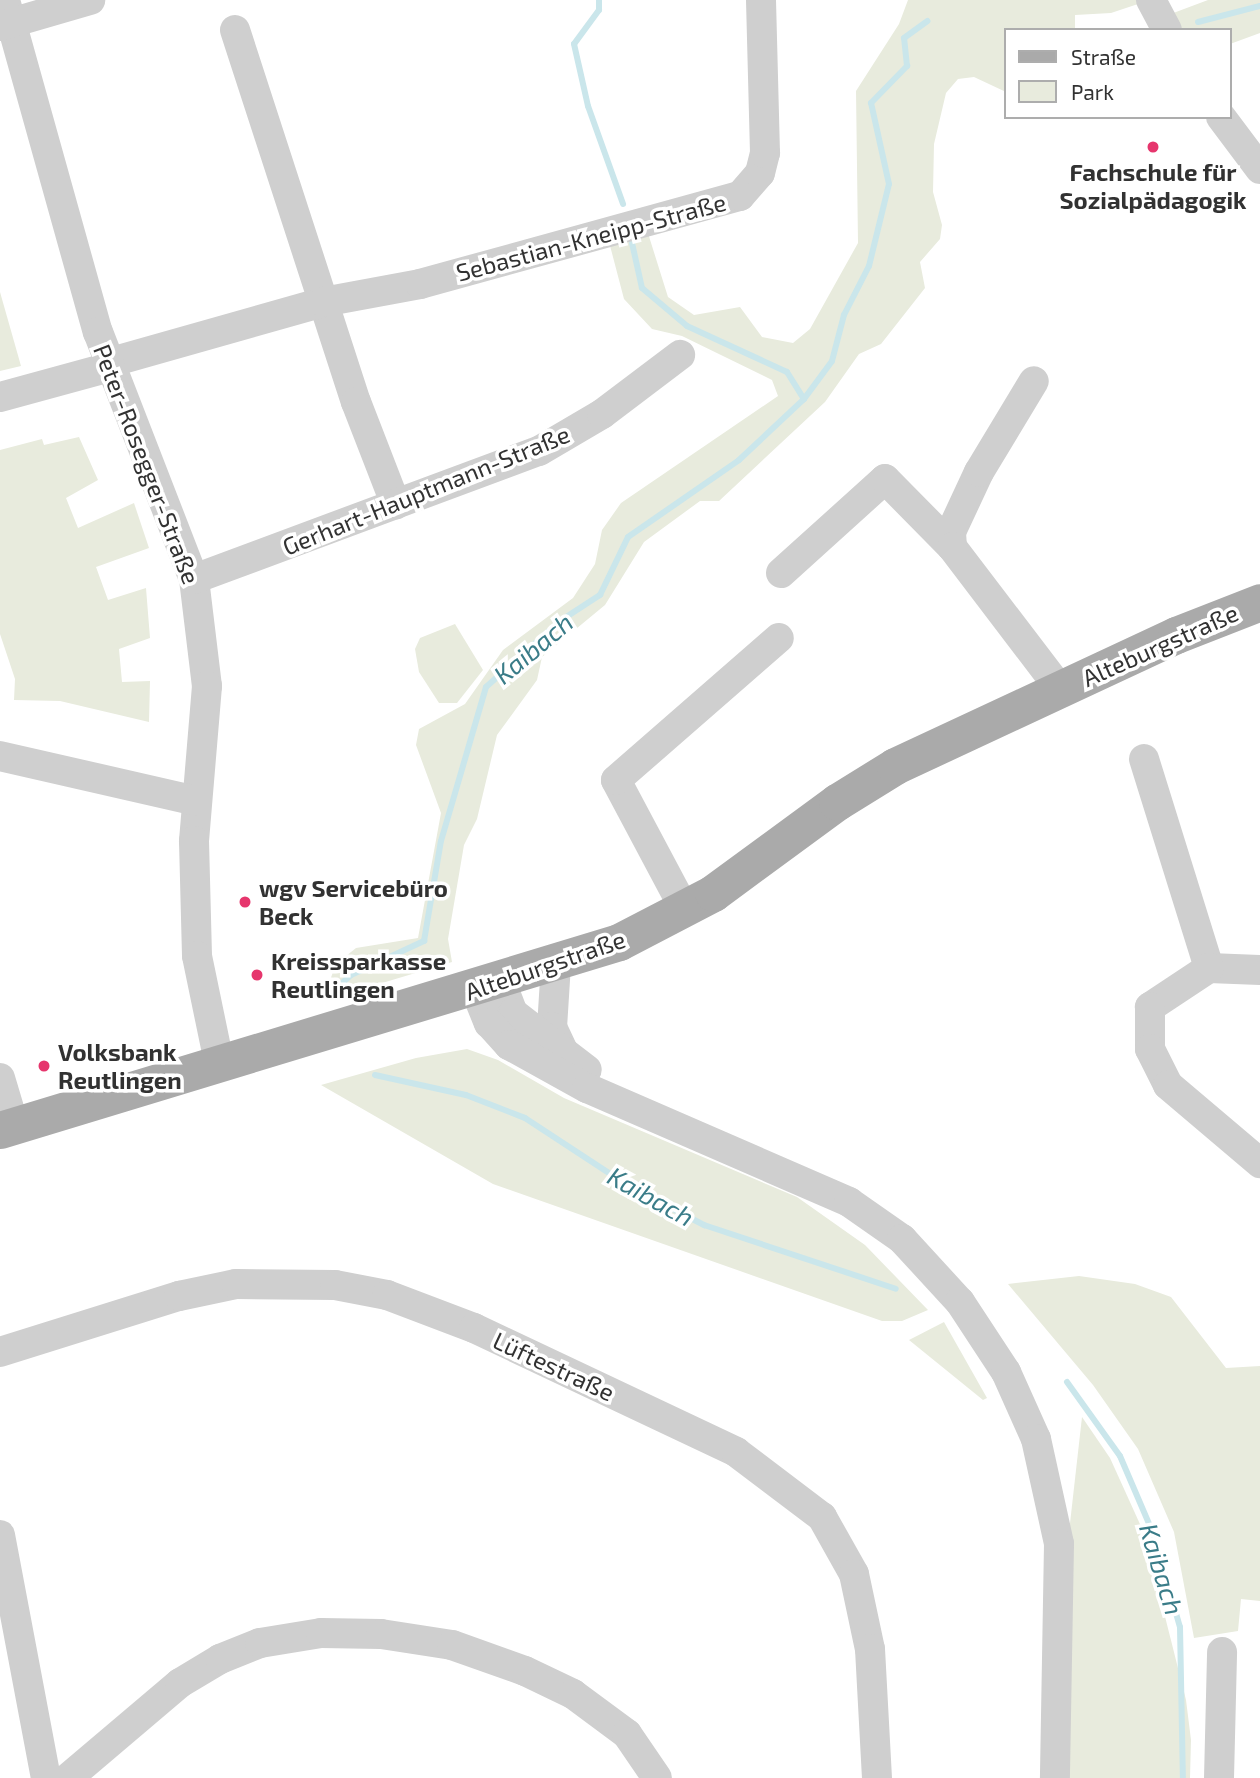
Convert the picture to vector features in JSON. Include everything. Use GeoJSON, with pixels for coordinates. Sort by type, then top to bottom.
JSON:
{"type":"FeatureCollection","features":[{"type":"Feature","properties":{"kind":"main road","name":"Alteburgstraße"},"geometry":{"type":"LineString","coordinates":[[7,1128],[219,1062],[488,986],[619,942],[685,910],[885,771],[1060,689],[1260,601]]}},
{"type":"Feature","properties":{"kind":"street"},"geometry":{"type":"LineString","coordinates":[[6,16],[90,0]]}},
{"type":"Feature","properties":{"kind":"street","name":"Sebastian-Kneipp-Straße"},"geometry":{"type":"LineString","coordinates":[[0,397],[323,302],[420,284],[740,195],[760,173],[765,153],[761,0]]}},
{"type":"Feature","properties":{"kind":"street"},"geometry":{"type":"LineString","coordinates":[[1151,0],[1166,28]]}},
{"type":"Feature","properties":{"kind":"street","name":"Peter-Rosegger-Straße"},"geometry":{"type":"LineString","coordinates":[[6,16],[73,251],[109,365],[194,579],[207,686],[196,801],[199,979],[219,1062]]}},
{"type":"Feature","properties":{"kind":"street"},"geometry":{"type":"LineString","coordinates":[[235,30],[323,302],[396,505]]}},
{"type":"Feature","properties":{"kind":"street"},"geometry":{"type":"LineString","coordinates":[[1222,119],[1260,169]]}},
{"type":"Feature","properties":{"kind":"street","name":"Gerhart-Hauptmann-Straße"},"geometry":{"type":"LineString","coordinates":[[194,579],[396,505],[570,436],[680,355]]}},
{"type":"Feature","properties":{"kind":"street"},"geometry":{"type":"LineString","coordinates":[[952,547],[951,532],[979,472],[1034,381]]}},
{"type":"Feature","properties":{"kind":"street","name":"Alteburgstraße"},"geometry":{"type":"LineString","coordinates":[[782,573],[885,479],[952,547],[1060,689]]}},
{"type":"Feature","properties":{"kind":"street"},"geometry":{"type":"LineString","coordinates":[[685,910],[616,780],[779,638]]}},
{"type":"Feature","properties":{"kind":"street"},"geometry":{"type":"LineString","coordinates":[[0,756],[196,801]]}},
{"type":"Feature","properties":{"kind":"street"},"geometry":{"type":"LineString","coordinates":[[1144,759],[1209,968]]}},
{"type":"Feature","properties":{"kind":"street"},"geometry":{"type":"LineString","coordinates":[[556,964],[552,1027],[565,1055]]}},
{"type":"Feature","properties":{"kind":"street"},"geometry":{"type":"LineString","coordinates":[[1260,970],[1209,968],[1150,1007],[1150,1049],[1168,1085],[1260,1163]]}},
{"type":"Feature","properties":{"kind":"street"},"geometry":{"type":"LineString","coordinates":[[488,986],[513,1013],[634,1107]]}},
{"type":"Feature","properties":{"kind":"street"},"geometry":{"type":"LineString","coordinates":[[488,986],[489,1023],[509,1045],[587,1088],[807,1181],[849,1202],[902,1239],[960,1302],[1006,1372],[1035,1439],[1059,1544],[1055,1778]]}},
{"type":"Feature","properties":{"kind":"street"},"geometry":{"type":"LineString","coordinates":[[0,1078],[7,1128]]}},
{"type":"Feature","properties":{"kind":"street","name":"Lüftestraße"},"geometry":{"type":"LineString","coordinates":[[0,1352],[179,1296],[236,1283],[335,1285],[387,1295],[474,1328],[736,1452],[822,1517],[854,1574],[870,1649],[877,1778]]}},
{"type":"Feature","properties":{"kind":"street"},"geometry":{"type":"LineString","coordinates":[[0,1535],[46,1778]]}},
{"type":"Feature","properties":{"kind":"street"},"geometry":{"type":"LineString","coordinates":[[68,1778],[180,1683],[220,1659],[260,1643],[321,1633],[381,1634],[452,1645],[526,1671],[573,1695],[627,1734],[657,1778]]}},
{"type":"Feature","properties":{"kind":"street"},"geometry":{"type":"LineString","coordinates":[[1219,1778],[1222,1652]]}},
{"type":"Feature","properties":{"kind":"green space"},"geometry":{"type":"Polygon","coordinates":[[[908,0],[1150,0],[1111,13],[1075,15],[1075,28],[1004,28],[1004,91],[974,77],[958,79],[946,93],[934,144],[933,192],[942,225],[940,239],[920,262],[925,288],[881,344],[859,354],[825,402],[719,501],[700,501],[644,542],[605,605],[542,657],[537,680],[497,735],[477,819],[464,845],[448,939],[452,962],[329,999],[326,991],[336,964],[356,948],[418,938],[441,813],[416,745],[419,729],[465,704],[503,650],[573,598],[595,564],[602,530],[621,503],[778,396],[772,380],[682,336],[652,329],[624,299],[608,238],[647,230],[668,297],[694,315],[740,307],[762,337],[793,343],[810,329],[858,243],[856,91],[899,24],[908,0]]]}},
{"type":"Feature","properties":{"kind":"green space"},"geometry":{"type":"Polygon","coordinates":[[[1208,0],[1260,0],[1260,33],[1232,43],[1232,28],[1175,28],[1168,15],[1208,0]]]}},
{"type":"Feature","properties":{"kind":"green space"},"geometry":{"type":"Polygon","coordinates":[[[0,292],[21,366],[0,371],[0,292]]]}},
{"type":"Feature","properties":{"kind":"green space"},"geometry":{"type":"Polygon","coordinates":[[[79,437],[98,480],[66,498],[78,528],[134,503],[149,548],[96,567],[108,600],[146,588],[150,638],[119,649],[122,682],[150,681],[149,722],[60,701],[14,700],[15,679],[0,634],[0,450],[42,439],[44,445],[79,437]]]}},
{"type":"Feature","properties":{"kind":"green space"},"geometry":{"type":"Polygon","coordinates":[[[455,624],[483,670],[457,703],[439,703],[419,672],[415,649],[420,638],[455,624]]]}},
{"type":"Feature","properties":{"kind":"green space"},"geometry":{"type":"Polygon","coordinates":[[[467,1049],[498,1060],[564,1098],[797,1197],[865,1245],[928,1310],[902,1321],[882,1321],[493,1184],[321,1085],[416,1058],[467,1049]]]}},
{"type":"Feature","properties":{"kind":"green space"},"geometry":{"type":"Polygon","coordinates":[[[1079,1276],[1135,1284],[1171,1297],[1226,1368],[1260,1366],[1260,1601],[1241,1599],[1238,1631],[1194,1638],[1174,1532],[1138,1449],[1093,1385],[1008,1284],[1079,1276]]]}},
{"type":"Feature","properties":{"kind":"green space"},"geometry":{"type":"Polygon","coordinates":[[[944,1322],[987,1398],[983,1400],[909,1340],[944,1322]]]}},
{"type":"Feature","properties":{"kind":"green space"},"geometry":{"type":"Polygon","coordinates":[[[1082,1417],[1110,1458],[1144,1533],[1186,1700],[1191,1740],[1190,1778],[1065,1778],[1068,1541],[1082,1417]]]}},
{"type":"Feature","properties":{"kind":"waterway","name":"Kaibach"},"geometry":{"type":"LineString","coordinates":[[599,0],[599,10],[574,44],[588,106],[623,204]]}},
{"type":"Feature","properties":{"kind":"waterway"},"geometry":{"type":"LineString","coordinates":[[1198,22],[1260,6]]}},
{"type":"Feature","properties":{"kind":"waterway","name":"Kaibach"},"geometry":{"type":"LineString","coordinates":[[341,984],[351,975],[424,941],[441,841],[486,687],[560,621],[600,595],[628,537],[739,460],[804,399],[832,361],[844,315],[869,266],[889,184],[871,103],[907,66],[904,38],[927,21]]}},
{"type":"Feature","properties":{"kind":"waterway","name":"Kaibach"},"geometry":{"type":"LineString","coordinates":[[632,243],[642,288],[687,326],[787,372],[804,399]]}},
{"type":"Feature","properties":{"kind":"waterway","name":"Kaibach"},"geometry":{"type":"LineString","coordinates":[[375,1075],[466,1095],[525,1118],[629,1186],[704,1225],[896,1289]]}},
{"type":"Feature","properties":{"kind":"waterway","name":"Kaibach"},"geometry":{"type":"LineString","coordinates":[[1067,1382],[1120,1456],[1153,1533],[1180,1627],[1183,1778]]}},
{"type":"Feature","properties":{"kind":"place","name":"Fachschule für Sozialpädagogik"},"geometry":{"type":"Point","coordinates":[1153,147]}},
{"type":"Feature","properties":{"kind":"place","name":"wgv Servicebüro Beck"},"geometry":{"type":"Point","coordinates":[245,902]}},
{"type":"Feature","properties":{"kind":"place","name":"Kreissparkasse Reutlingen"},"geometry":{"type":"Point","coordinates":[257,975]}},
{"type":"Feature","properties":{"kind":"place","name":"Volksbank Reutlingen"},"geometry":{"type":"Point","coordinates":[44,1066]}}]}
